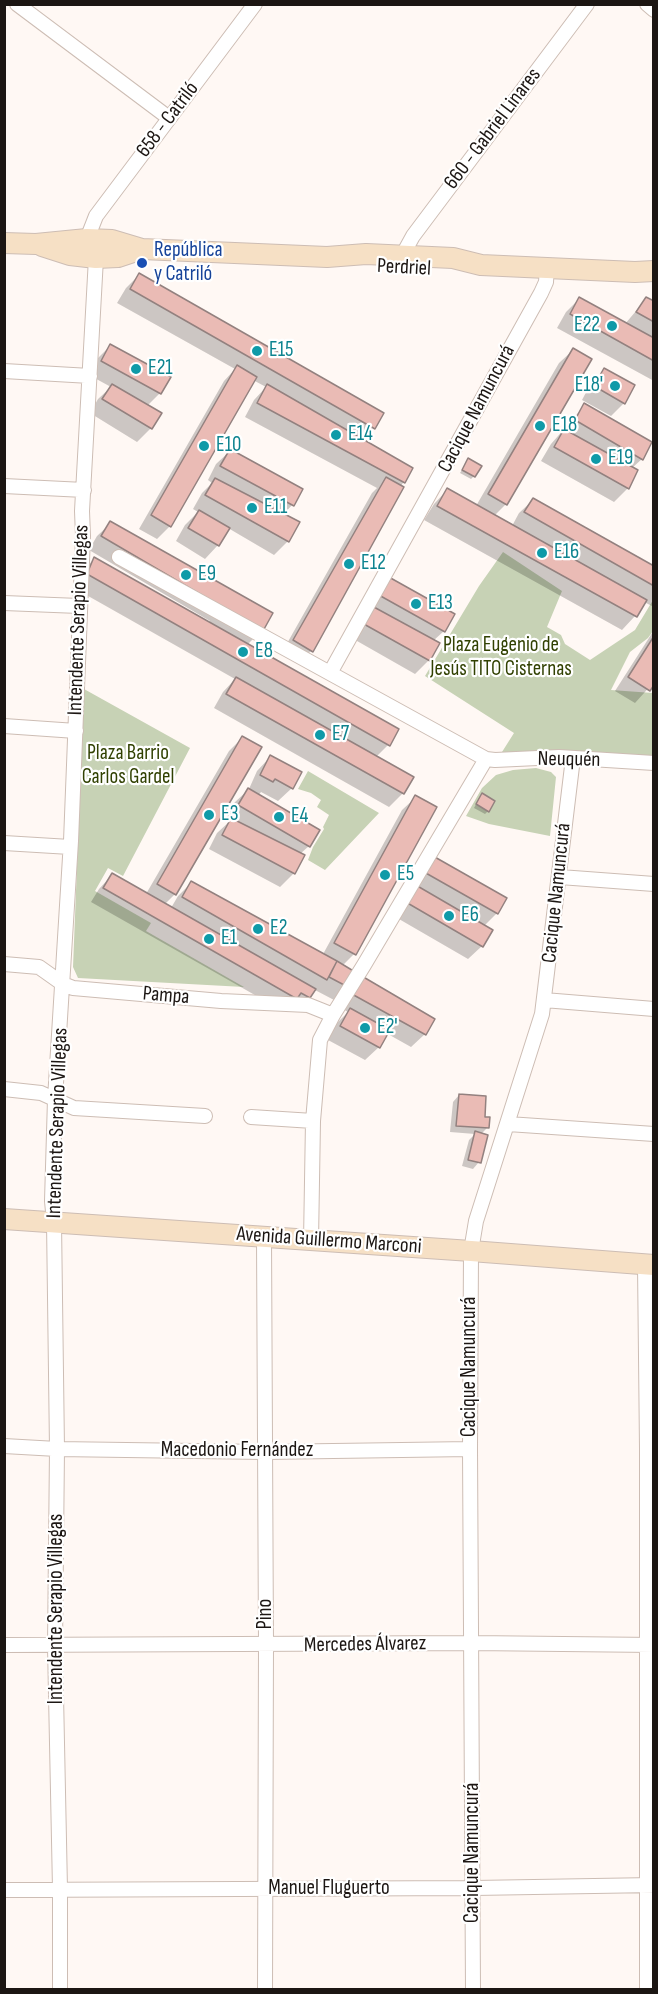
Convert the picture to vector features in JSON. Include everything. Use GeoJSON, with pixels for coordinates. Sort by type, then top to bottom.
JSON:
{"type":"FeatureCollection","features":[{"type":"Feature","properties":{"kind":"main road"},"geometry":{"type":"LineString","coordinates":[[4,243],[36,244],[87,238],[112,240],[142,249],[327,257],[366,254],[453,258],[481,265],[648,273]]}},
{"type":"Feature","properties":{"kind":"main road"},"geometry":{"type":"LineString","coordinates":[[36,244],[70,255],[96,258],[118,256],[142,249]]}},
{"type":"Feature","properties":{"kind":"main road","name":"Perdriel"},"geometry":{"type":"LineString","coordinates":[[327,257],[359,266],[384,268],[449,271],[481,265]]}},
{"type":"Feature","properties":{"kind":"main road","name":"Avenida Guillermo Marconi"},"geometry":{"type":"LineString","coordinates":[[4,1219],[649,1265]]}},
{"type":"Feature","properties":{"kind":"street"},"geometry":{"type":"LineString","coordinates":[[16,4],[169,118]]}},
{"type":"Feature","properties":{"kind":"street","name":"658 - Catriló"},"geometry":{"type":"LineString","coordinates":[[87,238],[96,216],[255,4]]}},
{"type":"Feature","properties":{"kind":"street","name":"660 - Gabriel Linares"},"geometry":{"type":"LineString","coordinates":[[402,256],[413,236],[587,4]]}},
{"type":"Feature","properties":{"kind":"street"},"geometry":{"type":"LineString","coordinates":[[646,4],[654,10]]}},
{"type":"Feature","properties":{"kind":"street","name":"Intendente Serapio Villegas"},"geometry":{"type":"LineString","coordinates":[[60,1989],[55,1646],[57,1449],[52,1201],[55,1099],[76,731],[79,606],[96,258]]}},
{"type":"Feature","properties":{"kind":"street","name":"Cacique Namuncurá"},"geometry":{"type":"LineString","coordinates":[[330,673],[541,293],[546,282],[547,268]]}},
{"type":"Feature","properties":{"kind":"street"},"geometry":{"type":"LineString","coordinates":[[4,371],[90,376]]}},
{"type":"Feature","properties":{"kind":"street"},"geometry":{"type":"LineString","coordinates":[[4,486],[84,490]]}},
{"type":"Feature","properties":{"kind":"street"},"geometry":{"type":"LineString","coordinates":[[119,557],[486,759],[320,1040],[314,1120],[311,1241]]}},
{"type":"Feature","properties":{"kind":"street"},"geometry":{"type":"LineString","coordinates":[[4,603],[79,606]]}},
{"type":"Feature","properties":{"kind":"street"},"geometry":{"type":"LineString","coordinates":[[4,726],[76,731]]}},
{"type":"Feature","properties":{"kind":"street","name":"Cacique Namuncurá"},"geometry":{"type":"LineString","coordinates":[[473,1989],[471,1251],[476,1221],[542,1014],[573,758]]}},
{"type":"Feature","properties":{"kind":"street","name":"Neuquén"},"geometry":{"type":"LineString","coordinates":[[486,759],[573,758],[654,763]]}},
{"type":"Feature","properties":{"kind":"street"},"geometry":{"type":"LineString","coordinates":[[4,843],[70,847]]}},
{"type":"Feature","properties":{"kind":"street"},"geometry":{"type":"LineString","coordinates":[[560,877],[654,884]]}},
{"type":"Feature","properties":{"kind":"street","name":"Pampa"},"geometry":{"type":"LineString","coordinates":[[4,964],[39,967],[63,984],[80,989],[308,1005],[333,1015]]}},
{"type":"Feature","properties":{"kind":"street"},"geometry":{"type":"LineString","coordinates":[[544,1000],[654,1009]]}},
{"type":"Feature","properties":{"kind":"street"},"geometry":{"type":"LineString","coordinates":[[4,1089],[33,1091],[74,1108],[205,1116]]}},
{"type":"Feature","properties":{"kind":"street"},"geometry":{"type":"LineString","coordinates":[[251,1117],[314,1120]]}},
{"type":"Feature","properties":{"kind":"street"},"geometry":{"type":"LineString","coordinates":[[508,1124],[654,1134]]}},
{"type":"Feature","properties":{"kind":"street","name":"Pino"},"geometry":{"type":"LineString","coordinates":[[264,1238],[265,1989]]}},
{"type":"Feature","properties":{"kind":"street"},"geometry":{"type":"LineString","coordinates":[[647,1989],[651,1645],[649,1265]]}},
{"type":"Feature","properties":{"kind":"street","name":"Macedonio Fernández"},"geometry":{"type":"LineString","coordinates":[[4,1446],[265,1452],[470,1449]]}},
{"type":"Feature","properties":{"kind":"street","name":"Mercedes Álvarez"},"geometry":{"type":"LineString","coordinates":[[4,1645],[651,1645]]}},
{"type":"Feature","properties":{"kind":"street","name":"Manuel Fluguerto"},"geometry":{"type":"LineString","coordinates":[[4,1890],[650,1885]]}},
{"type":"Feature","properties":{"kind":"green space","name":"Plaza Eugenio de Jesús TITO Cisternas"},"geometry":{"type":"Polygon","coordinates":[[[503,552],[562,591],[547,627],[561,635],[565,644],[590,660],[635,630],[653,600],[653,631],[630,652],[611,690],[653,693],[653,759],[502,752],[514,733],[425,676],[479,586],[503,552]]]}},
{"type":"Feature","properties":{"kind":"green space","name":"Plaza Barrio Carlos Gardel"},"geometry":{"type":"Polygon","coordinates":[[[84,689],[190,748],[123,876],[108,868],[95,891],[151,923],[146,931],[244,987],[78,978],[73,967],[84,689]]]}},
{"type":"Feature","properties":{"kind":"green space"},"geometry":{"type":"Polygon","coordinates":[[[536,768],[551,772],[556,777],[550,836],[489,824],[466,816],[482,788],[496,775],[513,770],[536,768]]]}},
{"type":"Feature","properties":{"kind":"green space"},"geometry":{"type":"Polygon","coordinates":[[[308,771],[379,813],[325,870],[308,860],[329,815],[317,807],[321,800],[311,793],[298,789],[308,771]]]}},
{"type":"Feature","properties":{"kind":"building","name":"E15"},"geometry":{"type":"Polygon","coordinates":[[[139,273],[384,413],[375,429],[130,289],[139,273]]]}},
{"type":"Feature","properties":{"kind":"building","name":"E22"},"geometry":{"type":"Polygon","coordinates":[[[579,297],[654,338],[654,361],[570,314],[579,297]]]}},
{"type":"Feature","properties":{"kind":"building"},"geometry":{"type":"Polygon","coordinates":[[[646,297],[654,301],[654,322],[636,312],[646,297]]]}},
{"type":"Feature","properties":{"kind":"building","name":"E21"},"geometry":{"type":"Polygon","coordinates":[[[110,344],[171,377],[161,394],[101,361],[110,344]]]}},
{"type":"Feature","properties":{"kind":"building","name":"E18"},"geometry":{"type":"Polygon","coordinates":[[[573,348],[592,359],[507,505],[488,494],[573,348]]]}},
{"type":"Feature","properties":{"kind":"building","name":"E10"},"geometry":{"type":"Polygon","coordinates":[[[237,365],[257,377],[171,527],[151,515],[237,365]]]}},
{"type":"Feature","properties":{"kind":"building","name":"E18'"},"geometry":{"type":"Polygon","coordinates":[[[604,368],[635,385],[625,404],[594,386],[604,368]]]}},
{"type":"Feature","properties":{"kind":"building"},"geometry":{"type":"Polygon","coordinates":[[[112,384],[162,413],[152,429],[102,399],[112,384]]]}},
{"type":"Feature","properties":{"kind":"building","name":"E14"},"geometry":{"type":"Polygon","coordinates":[[[267,384],[413,468],[405,483],[257,403],[267,384]]]}},
{"type":"Feature","properties":{"kind":"building","name":"E19"},"geometry":{"type":"Polygon","coordinates":[[[584,403],[652,442],[643,460],[575,420],[584,403]]]}},
{"type":"Feature","properties":{"kind":"building","name":"E19"},"geometry":{"type":"Polygon","coordinates":[[[564,429],[638,470],[629,489],[554,447],[564,429]]]}},
{"type":"Feature","properties":{"kind":"building","name":"E11"},"geometry":{"type":"Polygon","coordinates":[[[230,449],[303,489],[294,506],[220,466],[230,449]]]}},
{"type":"Feature","properties":{"kind":"building"},"geometry":{"type":"Polygon","coordinates":[[[468,458],[482,466],[475,477],[462,470],[468,458]]]}},
{"type":"Feature","properties":{"kind":"building","name":"E12"},"geometry":{"type":"Polygon","coordinates":[[[386,477],[404,487],[313,652],[293,640],[386,477]]]}},
{"type":"Feature","properties":{"kind":"building","name":"E11"},"geometry":{"type":"Polygon","coordinates":[[[215,478],[300,522],[289,542],[205,495],[215,478]]]}},
{"type":"Feature","properties":{"kind":"building","name":"E16"},"geometry":{"type":"Polygon","coordinates":[[[447,488],[647,600],[637,617],[437,506],[447,488]]]}},
{"type":"Feature","properties":{"kind":"building"},"geometry":{"type":"Polygon","coordinates":[[[533,498],[654,566],[654,586],[524,512],[533,498]]]}},
{"type":"Feature","properties":{"kind":"building","name":"E10"},"geometry":{"type":"Polygon","coordinates":[[[199,510],[230,528],[219,546],[188,528],[199,510]]]}},
{"type":"Feature","properties":{"kind":"building","name":"E9"},"geometry":{"type":"Polygon","coordinates":[[[110,521],[273,613],[263,631],[101,536],[110,521]]]}},
{"type":"Feature","properties":{"kind":"building","name":"E8"},"geometry":{"type":"Polygon","coordinates":[[[94,557],[399,729],[390,746],[87,574],[94,557]]]}},
{"type":"Feature","properties":{"kind":"building","name":"E13"},"geometry":{"type":"Polygon","coordinates":[[[387,576],[455,614],[445,632],[377,594],[387,576]]]}},
{"type":"Feature","properties":{"kind":"building","name":"E13"},"geometry":{"type":"Polygon","coordinates":[[[372,606],[440,643],[430,661],[362,623],[372,606]]]}},
{"type":"Feature","properties":{"kind":"building"},"geometry":{"type":"Polygon","coordinates":[[[654,636],[654,685],[650,691],[628,677],[654,636]]]}},
{"type":"Feature","properties":{"kind":"building","name":"E7"},"geometry":{"type":"Polygon","coordinates":[[[236,677],[414,777],[404,794],[226,694],[236,677]]]}},
{"type":"Feature","properties":{"kind":"building","name":"E3"},"geometry":{"type":"Polygon","coordinates":[[[242,736],[262,747],[176,895],[157,884],[242,736]]]}},
{"type":"Feature","properties":{"kind":"building","name":"E3"},"geometry":{"type":"Polygon","coordinates":[[[270,755],[302,772],[293,789],[275,779],[273,782],[260,775],[270,755]]]}},
{"type":"Feature","properties":{"kind":"building","name":"E4"},"geometry":{"type":"Polygon","coordinates":[[[248,788],[320,830],[310,847],[238,805],[248,788]]]}},
{"type":"Feature","properties":{"kind":"building"},"geometry":{"type":"Polygon","coordinates":[[[482,793],[495,801],[489,812],[476,804],[482,793]]]}},
{"type":"Feature","properties":{"kind":"building","name":"E5"},"geometry":{"type":"Polygon","coordinates":[[[415,795],[437,807],[356,955],[334,943],[415,795]]]}},
{"type":"Feature","properties":{"kind":"building"},"geometry":{"type":"Polygon","coordinates":[[[231,818],[305,855],[295,874],[222,835],[231,818]]]}},
{"type":"Feature","properties":{"kind":"building","name":"E6"},"geometry":{"type":"Polygon","coordinates":[[[433,856],[507,898],[498,914],[424,872],[433,856]]]}},
{"type":"Feature","properties":{"kind":"building","name":"E1"},"geometry":{"type":"Polygon","coordinates":[[[112,873],[316,989],[310,998],[301,993],[297,999],[103,888],[112,873]]]}},
{"type":"Feature","properties":{"kind":"building","name":"E2"},"geometry":{"type":"Polygon","coordinates":[[[191,881],[337,961],[327,980],[182,897],[191,881]]]}},
{"type":"Feature","properties":{"kind":"building","name":"E6"},"geometry":{"type":"Polygon","coordinates":[[[414,884],[493,930],[483,947],[404,901],[414,884]]]}},
{"type":"Feature","properties":{"kind":"building","name":"E2"},"geometry":{"type":"Polygon","coordinates":[[[337,961],[360,975],[346,986],[329,977],[337,961]]]}},
{"type":"Feature","properties":{"kind":"building"},"geometry":{"type":"Polygon","coordinates":[[[360,975],[435,1019],[426,1035],[350,993],[360,975]]]}},
{"type":"Feature","properties":{"kind":"building","name":"E2'"},"geometry":{"type":"Polygon","coordinates":[[[350,1008],[390,1030],[380,1048],[340,1026],[350,1008]]]}},
{"type":"Feature","properties":{"kind":"building"},"geometry":{"type":"Polygon","coordinates":[[[459,1094],[486,1096],[485,1117],[490,1117],[489,1128],[456,1126],[459,1094]]]}},
{"type":"Feature","properties":{"kind":"building"},"geometry":{"type":"Polygon","coordinates":[[[475,1131],[488,1135],[481,1163],[468,1160],[475,1131]]]}},
{"type":"Feature","properties":{"kind":"place","name":"República y Catriló"},"geometry":{"type":"Point","coordinates":[142,263]}},
{"type":"Feature","properties":{"kind":"place","name":"E22"},"geometry":{"type":"Point","coordinates":[612,326]}},
{"type":"Feature","properties":{"kind":"place","name":"E15"},"geometry":{"type":"Point","coordinates":[257,351]}},
{"type":"Feature","properties":{"kind":"place","name":"E21"},"geometry":{"type":"Point","coordinates":[136,369]}},
{"type":"Feature","properties":{"kind":"place","name":"E18'"},"geometry":{"type":"Point","coordinates":[615,386]}},
{"type":"Feature","properties":{"kind":"place","name":"E18"},"geometry":{"type":"Point","coordinates":[540,426]}},
{"type":"Feature","properties":{"kind":"place","name":"E14"},"geometry":{"type":"Point","coordinates":[336,435]}},
{"type":"Feature","properties":{"kind":"place","name":"E10"},"geometry":{"type":"Point","coordinates":[204,446]}},
{"type":"Feature","properties":{"kind":"place","name":"E19"},"geometry":{"type":"Point","coordinates":[596,459]}},
{"type":"Feature","properties":{"kind":"place","name":"E11"},"geometry":{"type":"Point","coordinates":[252,508]}},
{"type":"Feature","properties":{"kind":"place","name":"E16"},"geometry":{"type":"Point","coordinates":[542,553]}},
{"type":"Feature","properties":{"kind":"place","name":"E12"},"geometry":{"type":"Point","coordinates":[349,564]}},
{"type":"Feature","properties":{"kind":"place","name":"E9"},"geometry":{"type":"Point","coordinates":[186,575]}},
{"type":"Feature","properties":{"kind":"place","name":"E13"},"geometry":{"type":"Point","coordinates":[416,604]}},
{"type":"Feature","properties":{"kind":"place","name":"E8"},"geometry":{"type":"Point","coordinates":[243,652]}},
{"type":"Feature","properties":{"kind":"place","name":"E7"},"geometry":{"type":"Point","coordinates":[320,735]}},
{"type":"Feature","properties":{"kind":"place","name":"E3"},"geometry":{"type":"Point","coordinates":[209,815]}},
{"type":"Feature","properties":{"kind":"place","name":"E4"},"geometry":{"type":"Point","coordinates":[279,817]}},
{"type":"Feature","properties":{"kind":"place","name":"E5"},"geometry":{"type":"Point","coordinates":[385,875]}},
{"type":"Feature","properties":{"kind":"place","name":"E6"},"geometry":{"type":"Point","coordinates":[449,916]}},
{"type":"Feature","properties":{"kind":"place","name":"E2"},"geometry":{"type":"Point","coordinates":[258,929]}},
{"type":"Feature","properties":{"kind":"place","name":"E1"},"geometry":{"type":"Point","coordinates":[209,939]}},
{"type":"Feature","properties":{"kind":"place","name":"E2'"},"geometry":{"type":"Point","coordinates":[365,1028]}}]}
